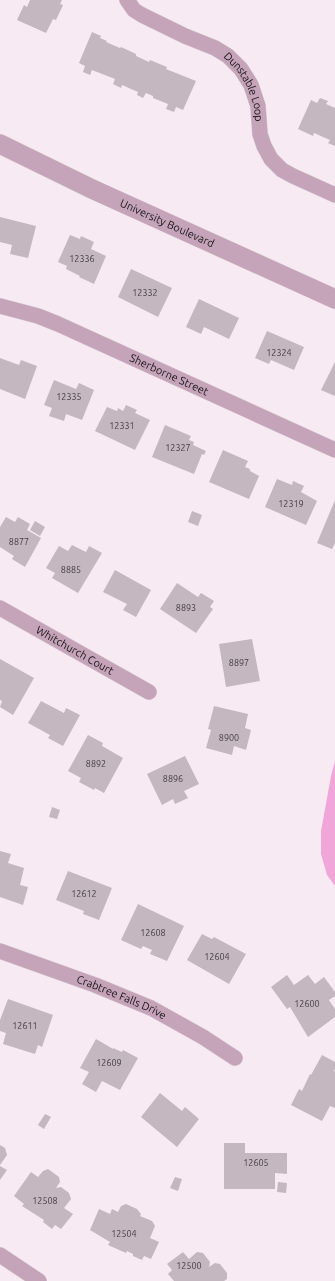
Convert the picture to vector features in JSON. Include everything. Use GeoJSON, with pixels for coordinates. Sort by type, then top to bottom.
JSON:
{"type":"FeatureCollection","features":[{"type":"Feature","properties":{"kind":"street","name":"Dunstable Loop"},"geometry":{"type":"LineString","coordinates":[[127,0],[134,10],[142,15],[185,36],[215,48],[228,56],[241,69],[251,85],[258,106],[260,134],[271,159],[282,170],[335,195]]}},
{"type":"Feature","properties":{"kind":"street","name":"University Boulevard"},"geometry":{"type":"LineString","coordinates":[[0,144],[92,189],[335,299]]}},
{"type":"Feature","properties":{"kind":"street","name":"Sherborne Street"},"geometry":{"type":"LineString","coordinates":[[0,306],[38,316],[58,324],[335,450]]}},
{"type":"Feature","properties":{"kind":"street","name":"Whitchurch Court"},"geometry":{"type":"LineString","coordinates":[[0,608],[149,692]]}},
{"type":"Feature","properties":{"kind":"street","name":"Crabtree Falls Drive"},"geometry":{"type":"LineString","coordinates":[[0,951],[87,982],[151,1008],[203,1037],[235,1058]]}},
{"type":"Feature","properties":{"kind":"street"},"geometry":{"type":"LineString","coordinates":[[0,1255],[39,1281]]}},
{"type":"Feature","properties":{"kind":"shaded area"},"geometry":{"type":"Polygon","coordinates":[[[335,761],[335,886],[327,875],[321,854],[321,831],[335,761]]]}},
{"type":"Feature","properties":{"kind":"building"},"geometry":{"type":"Polygon","coordinates":[[[30,0],[62,0],[60,4],[63,5],[56,20],[53,19],[46,33],[17,20],[24,5],[27,7],[30,0]]]}},
{"type":"Feature","properties":{"kind":"building"},"geometry":{"type":"Polygon","coordinates":[[[92,32],[101,36],[100,38],[107,41],[106,42],[120,48],[121,47],[149,62],[150,60],[167,67],[166,69],[196,81],[183,110],[176,107],[174,112],[166,109],[168,104],[153,98],[153,96],[146,93],[143,98],[137,95],[138,92],[122,85],[121,88],[113,84],[115,79],[92,70],[90,75],[83,72],[85,66],[79,63],[92,32]]]}},
{"type":"Feature","properties":{"kind":"building"},"geometry":{"type":"Polygon","coordinates":[[[320,98],[328,101],[326,104],[335,108],[335,146],[328,143],[330,140],[314,133],[313,136],[298,129],[311,100],[317,103],[320,98]]]}},
{"type":"Feature","properties":{"kind":"building"},"geometry":{"type":"Polygon","coordinates":[[[0,217],[36,226],[28,258],[10,254],[12,245],[0,242],[0,217]]]}},
{"type":"Feature","properties":{"kind":"building"},"geometry":{"type":"Polygon","coordinates":[[[70,235],[80,239],[81,236],[94,242],[91,249],[106,256],[94,284],[79,277],[80,276],[66,269],[67,266],[58,262],[70,235]]]}},
{"type":"Feature","properties":{"kind":"building"},"geometry":{"type":"Polygon","coordinates":[[[131,269],[172,288],[158,317],[118,297],[131,269]]]}},
{"type":"Feature","properties":{"kind":"building"},"geometry":{"type":"Polygon","coordinates":[[[199,299],[239,318],[229,339],[204,327],[201,334],[186,327],[199,299]]]}},
{"type":"Feature","properties":{"kind":"building"},"geometry":{"type":"Polygon","coordinates":[[[267,331],[304,347],[294,370],[271,360],[269,364],[255,358],[267,331]]]}},
{"type":"Feature","properties":{"kind":"building"},"geometry":{"type":"Polygon","coordinates":[[[0,358],[19,365],[21,360],[37,366],[25,399],[0,389],[0,358]]]}},
{"type":"Feature","properties":{"kind":"building"},"geometry":{"type":"Polygon","coordinates":[[[335,362],[335,396],[321,390],[335,362]]]}},
{"type":"Feature","properties":{"kind":"building"},"geometry":{"type":"Polygon","coordinates":[[[54,380],[76,389],[79,383],[94,390],[82,420],[66,414],[64,421],[49,416],[52,408],[44,405],[54,380]]]}},
{"type":"Feature","properties":{"kind":"building"},"geometry":{"type":"Polygon","coordinates":[[[126,405],[137,410],[135,413],[150,420],[135,450],[95,431],[107,407],[117,411],[118,408],[123,411],[126,405]]]}},
{"type":"Feature","properties":{"kind":"building"},"geometry":{"type":"Polygon","coordinates":[[[165,425],[191,436],[189,440],[194,442],[193,445],[206,451],[204,455],[202,454],[194,474],[152,457],[165,425]]]}},
{"type":"Feature","properties":{"kind":"building"},"geometry":{"type":"Polygon","coordinates":[[[223,450],[248,461],[245,467],[259,476],[249,499],[209,482],[223,450]]]}},
{"type":"Feature","properties":{"kind":"building"},"geometry":{"type":"Polygon","coordinates":[[[277,479],[292,485],[293,481],[304,486],[301,492],[317,501],[306,525],[265,507],[277,479]]]}},
{"type":"Feature","properties":{"kind":"building"},"geometry":{"type":"Polygon","coordinates":[[[335,500],[335,543],[332,549],[317,543],[335,500]]]}},
{"type":"Feature","properties":{"kind":"building"},"geometry":{"type":"Polygon","coordinates":[[[192,511],[202,515],[198,526],[188,522],[192,511]]]}},
{"type":"Feature","properties":{"kind":"building"},"geometry":{"type":"Polygon","coordinates":[[[6,517],[15,522],[18,517],[30,524],[27,530],[41,538],[25,567],[12,559],[14,556],[0,547],[0,527],[6,517]]]}},
{"type":"Feature","properties":{"kind":"building"},"geometry":{"type":"Polygon","coordinates":[[[35,521],[45,527],[40,536],[30,530],[35,521]]]}},
{"type":"Feature","properties":{"kind":"building"},"geometry":{"type":"Polygon","coordinates":[[[72,545],[86,552],[89,546],[102,553],[78,593],[52,578],[55,573],[46,568],[59,546],[68,551],[72,545]]]}},
{"type":"Feature","properties":{"kind":"building"},"geometry":{"type":"Polygon","coordinates":[[[115,570],[151,590],[136,617],[123,610],[127,604],[103,592],[115,570]]]}},
{"type":"Feature","properties":{"kind":"building"},"geometry":{"type":"Polygon","coordinates":[[[177,583],[198,597],[201,593],[214,601],[210,607],[213,609],[196,633],[160,609],[177,583]]]}},
{"type":"Feature","properties":{"kind":"building"},"geometry":{"type":"Polygon","coordinates":[[[252,639],[260,681],[226,687],[219,644],[252,639]]]}},
{"type":"Feature","properties":{"kind":"building"},"geometry":{"type":"Polygon","coordinates":[[[0,659],[34,678],[13,715],[0,707],[2,701],[0,700],[0,659]]]}},
{"type":"Feature","properties":{"kind":"building"},"geometry":{"type":"Polygon","coordinates":[[[41,701],[64,713],[66,708],[80,715],[63,746],[48,738],[50,735],[28,723],[41,701]]]}},
{"type":"Feature","properties":{"kind":"building"},"geometry":{"type":"Polygon","coordinates":[[[214,706],[248,714],[245,728],[251,730],[246,750],[234,746],[232,755],[206,748],[211,730],[208,729],[214,706]]]}},
{"type":"Feature","properties":{"kind":"building"},"geometry":{"type":"Polygon","coordinates":[[[88,735],[103,743],[102,746],[123,758],[104,793],[95,788],[94,790],[79,782],[81,778],[68,771],[88,735]]]}},
{"type":"Feature","properties":{"kind":"building"},"geometry":{"type":"Polygon","coordinates":[[[185,756],[199,784],[184,791],[188,798],[175,804],[173,799],[162,805],[147,774],[185,756]]]}},
{"type":"Feature","properties":{"kind":"building"},"geometry":{"type":"Polygon","coordinates":[[[52,807],[60,810],[57,819],[49,817],[52,807]]]}},
{"type":"Feature","properties":{"kind":"building"},"geometry":{"type":"Polygon","coordinates":[[[0,851],[11,854],[8,863],[24,868],[20,885],[28,887],[23,905],[0,897],[0,851]]]}},
{"type":"Feature","properties":{"kind":"building"},"geometry":{"type":"Polygon","coordinates":[[[68,871],[112,888],[99,920],[83,914],[84,911],[56,900],[68,871]]]}},
{"type":"Feature","properties":{"kind":"building"},"geometry":{"type":"Polygon","coordinates":[[[138,904],[184,926],[167,961],[150,954],[152,950],[143,946],[141,949],[121,940],[138,904]]]}},
{"type":"Feature","properties":{"kind":"building"},"geometry":{"type":"Polygon","coordinates":[[[202,934],[212,939],[214,937],[246,954],[229,984],[187,960],[202,934]]]}},
{"type":"Feature","properties":{"kind":"building"},"geometry":{"type":"Polygon","coordinates":[[[287,975],[294,985],[308,975],[315,984],[324,977],[335,992],[335,996],[329,1000],[335,1009],[335,1017],[308,1037],[290,1007],[287,1009],[271,987],[287,975]]]}},
{"type":"Feature","properties":{"kind":"building"},"geometry":{"type":"Polygon","coordinates":[[[8,999],[53,1015],[42,1047],[38,1045],[35,1054],[3,1044],[6,1033],[0,1031],[0,1020],[8,999]]]}},
{"type":"Feature","properties":{"kind":"building"},"geometry":{"type":"Polygon","coordinates":[[[96,1039],[113,1049],[122,1052],[123,1050],[138,1058],[120,1090],[102,1081],[96,1092],[82,1084],[89,1072],[80,1068],[96,1039]]]}},
{"type":"Feature","properties":{"kind":"building"},"geometry":{"type":"Polygon","coordinates":[[[322,1055],[335,1062],[335,1108],[330,1106],[322,1121],[291,1105],[299,1089],[302,1091],[310,1074],[311,1075],[322,1055]]]}},
{"type":"Feature","properties":{"kind":"building"},"geometry":{"type":"Polygon","coordinates":[[[160,1093],[182,1111],[185,1107],[199,1119],[177,1147],[141,1117],[160,1093]]]}},
{"type":"Feature","properties":{"kind":"building"},"geometry":{"type":"Polygon","coordinates":[[[45,1114],[51,1117],[44,1129],[38,1125],[45,1114]]]}},
{"type":"Feature","properties":{"kind":"building"},"geometry":{"type":"Polygon","coordinates":[[[224,1143],[245,1143],[245,1153],[287,1153],[287,1174],[275,1173],[275,1189],[224,1189],[224,1143]]]}},
{"type":"Feature","properties":{"kind":"building"},"geometry":{"type":"Polygon","coordinates":[[[0,1145],[5,1148],[7,1155],[0,1165],[0,1145]]]}},
{"type":"Feature","properties":{"kind":"building"},"geometry":{"type":"Polygon","coordinates":[[[0,1166],[7,1170],[0,1180],[0,1166]]]}},
{"type":"Feature","properties":{"kind":"building"},"geometry":{"type":"Polygon","coordinates":[[[48,1169],[59,1177],[60,1182],[56,1188],[61,1187],[69,1193],[71,1199],[64,1208],[73,1214],[61,1229],[55,1225],[52,1229],[43,1222],[44,1220],[22,1206],[24,1204],[14,1196],[31,1172],[38,1177],[43,1171],[48,1169]]]}},
{"type":"Feature","properties":{"kind":"building"},"geometry":{"type":"Polygon","coordinates":[[[175,1177],[182,1179],[178,1191],[170,1188],[175,1177]]]}},
{"type":"Feature","properties":{"kind":"building"},"geometry":{"type":"Polygon","coordinates":[[[278,1182],[287,1183],[286,1193],[277,1192],[278,1182]]]}},
{"type":"Feature","properties":{"kind":"building"},"geometry":{"type":"Polygon","coordinates":[[[126,1204],[137,1209],[141,1214],[140,1216],[152,1221],[155,1226],[150,1238],[159,1242],[151,1259],[144,1256],[142,1260],[133,1256],[133,1254],[127,1251],[126,1253],[108,1245],[110,1242],[90,1230],[99,1209],[110,1214],[112,1209],[118,1212],[121,1206],[126,1204]]]}},
{"type":"Feature","properties":{"kind":"building"},"geometry":{"type":"Polygon","coordinates":[[[183,1252],[189,1259],[197,1252],[203,1253],[210,1262],[209,1267],[215,1263],[220,1264],[227,1273],[227,1279],[224,1281],[174,1281],[168,1274],[172,1270],[167,1264],[183,1252]]]}}]}
